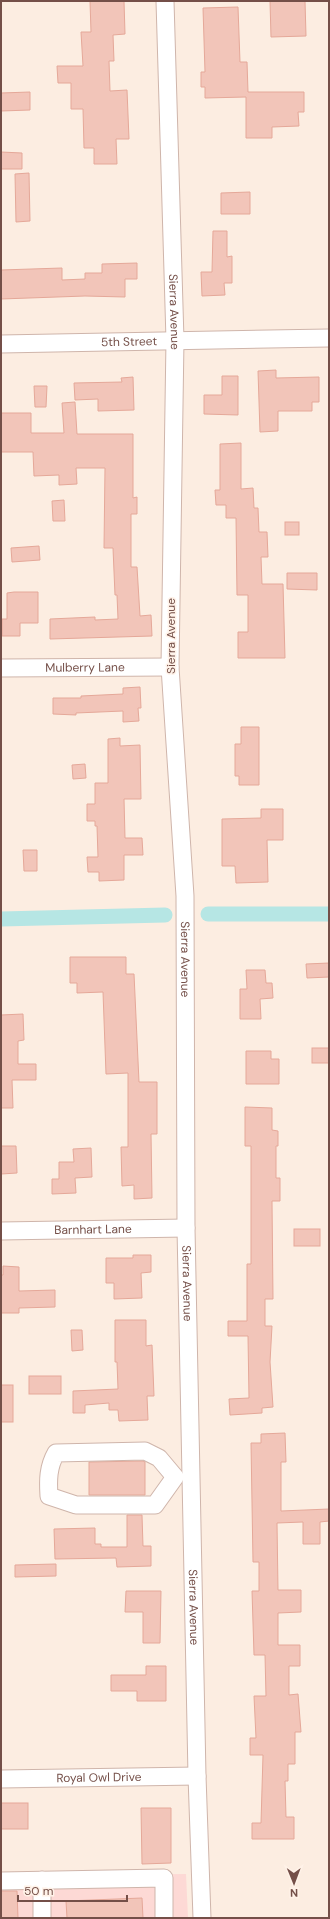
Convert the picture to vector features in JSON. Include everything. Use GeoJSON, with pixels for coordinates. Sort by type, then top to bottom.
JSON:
{"type":"FeatureCollection","features":[{"type":"Feature","properties":{"kind":"street","name":"Sierra Avenue"},"geometry":{"type":"LineString","coordinates":[[165,1],[175,340],[170,667],[184,896],[185,937],[186,1228],[183,1477],[202,1918]]}},
{"type":"Feature","properties":{"kind":"street","name":"5th Street"},"geometry":{"type":"LineString","coordinates":[[1,344],[329,338]]}},
{"type":"Feature","properties":{"kind":"street","name":"Mulberry Lane"},"geometry":{"type":"LineString","coordinates":[[1,668],[170,667]]}},
{"type":"Feature","properties":{"kind":"street","name":"Barnhart Lane"},"geometry":{"type":"LineString","coordinates":[[1,1232],[186,1228]]}},
{"type":"Feature","properties":{"kind":"street"},"geometry":{"type":"LineString","coordinates":[[145,1451],[159,1458],[183,1477],[155,1505],[76,1505],[49,1496],[48,1474],[51,1461],[56,1453],[145,1451]]}},
{"type":"Feature","properties":{"kind":"street","name":"Royal Owl Drive"},"geometry":{"type":"LineString","coordinates":[[1,1780],[197,1776]]}},
{"type":"Feature","properties":{"kind":"street"},"geometry":{"type":"LineString","coordinates":[[1,1881],[164,1878],[164,1918]]}},
{"type":"Feature","properties":{"kind":"street"},"geometry":{"type":"LineString","coordinates":[[42,1880],[42,1918]]}},
{"type":"Feature","properties":{"kind":"shaded area"},"geometry":{"type":"Polygon","coordinates":[[[186,1874],[188,1918],[1,1918],[1,1876],[186,1874]]]}},
{"type":"Feature","properties":{"kind":"building"},"geometry":{"type":"Polygon","coordinates":[[[90,1],[124,1],[125,34],[113,35],[114,61],[109,61],[110,91],[127,90],[129,139],[116,139],[117,164],[94,164],[94,148],[84,148],[83,109],[71,109],[71,83],[58,83],[57,66],[83,66],[81,32],[91,32],[90,1]]]}},
{"type":"Feature","properties":{"kind":"building"},"geometry":{"type":"Polygon","coordinates":[[[270,1],[305,1],[306,36],[271,37],[270,1]]]}},
{"type":"Feature","properties":{"kind":"building"},"geometry":{"type":"Polygon","coordinates":[[[238,7],[240,62],[247,62],[248,92],[304,92],[304,112],[298,112],[299,126],[272,127],[272,138],[246,138],[246,97],[205,98],[205,87],[201,87],[201,72],[205,72],[203,8],[238,7]]]}},
{"type":"Feature","properties":{"kind":"building"},"geometry":{"type":"Polygon","coordinates":[[[30,92],[30,110],[1,111],[1,93],[30,92]]]}},
{"type":"Feature","properties":{"kind":"building"},"geometry":{"type":"Polygon","coordinates":[[[1,152],[22,153],[22,169],[1,169],[1,152]]]}},
{"type":"Feature","properties":{"kind":"building"},"geometry":{"type":"Polygon","coordinates":[[[29,173],[30,221],[16,222],[15,174],[29,173]]]}},
{"type":"Feature","properties":{"kind":"building"},"geometry":{"type":"Polygon","coordinates":[[[250,192],[250,214],[221,214],[221,193],[250,192]]]}},
{"type":"Feature","properties":{"kind":"building"},"geometry":{"type":"Polygon","coordinates":[[[213,231],[227,231],[227,257],[232,256],[232,283],[224,283],[225,295],[202,296],[201,272],[212,272],[213,231]]]}},
{"type":"Feature","properties":{"kind":"building"},"geometry":{"type":"Polygon","coordinates":[[[137,263],[137,279],[125,279],[125,297],[85,296],[1,299],[1,270],[62,268],[62,280],[85,279],[85,273],[102,273],[102,264],[137,263]]]}},
{"type":"Feature","properties":{"kind":"building"},"geometry":{"type":"Polygon","coordinates":[[[276,370],[276,378],[319,377],[319,402],[312,402],[312,411],[278,411],[278,431],[260,432],[258,371],[276,370]]]}},
{"type":"Feature","properties":{"kind":"building"},"geometry":{"type":"Polygon","coordinates":[[[222,376],[238,376],[238,415],[204,414],[204,395],[222,395],[222,376]]]}},
{"type":"Feature","properties":{"kind":"building"},"geometry":{"type":"Polygon","coordinates":[[[133,377],[134,410],[98,411],[98,399],[75,400],[74,383],[122,382],[121,378],[133,377]]]}},
{"type":"Feature","properties":{"kind":"building"},"geometry":{"type":"Polygon","coordinates":[[[34,386],[47,386],[46,407],[35,407],[34,386]]]}},
{"type":"Feature","properties":{"kind":"building"},"geometry":{"type":"Polygon","coordinates":[[[75,402],[77,434],[133,434],[133,498],[137,497],[137,514],[131,514],[131,567],[137,567],[140,616],[151,615],[152,636],[50,639],[50,619],[95,617],[95,620],[118,619],[117,595],[115,595],[113,548],[104,548],[105,468],[76,468],[77,484],[59,485],[59,475],[34,476],[33,452],[1,452],[1,413],[31,413],[31,433],[64,433],[62,403],[75,402]]]}},
{"type":"Feature","properties":{"kind":"building"},"geometry":{"type":"Polygon","coordinates":[[[241,443],[241,489],[253,488],[254,508],[258,508],[259,532],[267,532],[268,557],[261,557],[262,584],[283,584],[285,658],[238,658],[238,632],[248,632],[248,595],[237,595],[236,518],[226,518],[226,505],[216,505],[215,490],[220,490],[220,444],[241,443]]]}},
{"type":"Feature","properties":{"kind":"building"},"geometry":{"type":"Polygon","coordinates":[[[64,500],[65,521],[53,521],[52,501],[64,500]]]}},
{"type":"Feature","properties":{"kind":"building"},"geometry":{"type":"Polygon","coordinates":[[[285,522],[299,522],[299,535],[285,535],[285,522]]]}},
{"type":"Feature","properties":{"kind":"building"},"geometry":{"type":"Polygon","coordinates":[[[39,546],[40,560],[12,562],[11,548],[39,546]]]}},
{"type":"Feature","properties":{"kind":"building"},"geometry":{"type":"Polygon","coordinates":[[[287,573],[317,573],[317,590],[287,589],[287,573]]]}},
{"type":"Feature","properties":{"kind":"building"},"geometry":{"type":"Polygon","coordinates":[[[38,592],[38,623],[20,623],[20,636],[2,636],[2,619],[7,619],[7,593],[38,592]]]}},
{"type":"Feature","properties":{"kind":"building"},"geometry":{"type":"Polygon","coordinates":[[[140,687],[141,708],[138,708],[139,721],[123,722],[123,711],[76,713],[76,715],[53,714],[53,698],[81,698],[81,696],[123,694],[123,688],[140,687]]]}},
{"type":"Feature","properties":{"kind":"building"},"geometry":{"type":"Polygon","coordinates":[[[241,727],[259,727],[259,785],[239,785],[239,776],[235,776],[235,744],[241,744],[241,727]]]}},
{"type":"Feature","properties":{"kind":"building"},"geometry":{"type":"Polygon","coordinates":[[[120,738],[120,746],[140,745],[141,799],[124,799],[125,838],[142,838],[143,855],[124,855],[124,880],[99,881],[99,872],[88,872],[87,857],[98,857],[97,826],[95,826],[95,821],[87,821],[87,804],[95,804],[95,783],[108,783],[108,739],[120,738]]]}},
{"type":"Feature","properties":{"kind":"building"},"geometry":{"type":"Polygon","coordinates":[[[85,764],[86,778],[73,779],[72,765],[85,764]]]}},
{"type":"Feature","properties":{"kind":"building"},"geometry":{"type":"Polygon","coordinates":[[[261,809],[283,809],[283,840],[267,840],[268,882],[236,883],[235,866],[222,866],[222,819],[261,818],[261,809]]]}},
{"type":"Feature","properties":{"kind":"building"},"geometry":{"type":"Polygon","coordinates":[[[23,850],[37,850],[37,871],[24,871],[23,850]]]}},
{"type":"Feature","properties":{"kind":"building"},"geometry":{"type":"Polygon","coordinates":[[[70,957],[126,957],[126,974],[134,974],[139,1082],[157,1082],[157,1134],[151,1134],[152,1198],[134,1199],[134,1185],[122,1186],[121,1147],[128,1147],[128,1073],[106,1074],[103,992],[77,993],[77,983],[70,983],[70,957]]]}},
{"type":"Feature","properties":{"kind":"building"},"geometry":{"type":"Polygon","coordinates":[[[329,963],[329,977],[307,978],[306,964],[329,963]]]}},
{"type":"Feature","properties":{"kind":"building"},"geometry":{"type":"Polygon","coordinates":[[[246,970],[265,970],[266,983],[272,983],[273,998],[260,999],[261,1019],[240,1019],[240,989],[247,989],[246,970]]]}},
{"type":"Feature","properties":{"kind":"building"},"geometry":{"type":"Polygon","coordinates":[[[23,1014],[24,1040],[18,1041],[18,1064],[36,1064],[36,1080],[12,1080],[13,1108],[1,1108],[1,1015],[23,1014]]]}},
{"type":"Feature","properties":{"kind":"building"},"geometry":{"type":"Polygon","coordinates":[[[312,1048],[329,1048],[329,1063],[312,1063],[312,1048]]]}},
{"type":"Feature","properties":{"kind":"building"},"geometry":{"type":"Polygon","coordinates":[[[246,1051],[271,1051],[271,1059],[279,1059],[279,1084],[246,1084],[246,1051]]]}},
{"type":"Feature","properties":{"kind":"building"},"geometry":{"type":"Polygon","coordinates":[[[245,1107],[272,1108],[272,1130],[278,1131],[278,1146],[276,1146],[276,1178],[280,1178],[280,1201],[272,1201],[273,1299],[265,1299],[265,1326],[272,1326],[270,1362],[273,1407],[262,1408],[262,1413],[230,1415],[229,1399],[249,1398],[248,1336],[228,1336],[228,1321],[247,1321],[247,1264],[251,1264],[251,1146],[245,1146],[245,1107]]]}},
{"type":"Feature","properties":{"kind":"building"},"geometry":{"type":"Polygon","coordinates":[[[1,1146],[16,1146],[17,1173],[1,1174],[1,1146]]]}},
{"type":"Feature","properties":{"kind":"building"},"geometry":{"type":"Polygon","coordinates":[[[91,1148],[92,1177],[75,1178],[76,1193],[52,1194],[52,1179],[59,1179],[59,1162],[74,1162],[73,1149],[91,1148]]]}},
{"type":"Feature","properties":{"kind":"building"},"geometry":{"type":"Polygon","coordinates":[[[294,1229],[320,1229],[320,1246],[294,1246],[294,1229]]]}},
{"type":"Feature","properties":{"kind":"building"},"geometry":{"type":"Polygon","coordinates":[[[133,1255],[151,1255],[151,1272],[141,1273],[142,1298],[114,1299],[114,1283],[106,1283],[106,1258],[133,1258],[133,1255]]]}},
{"type":"Feature","properties":{"kind":"building"},"geometry":{"type":"Polygon","coordinates":[[[3,1266],[19,1267],[19,1291],[55,1290],[55,1307],[19,1308],[19,1313],[1,1313],[1,1275],[3,1275],[3,1266]]]}},
{"type":"Feature","properties":{"kind":"building"},"geometry":{"type":"Polygon","coordinates":[[[115,1320],[146,1320],[146,1346],[152,1345],[154,1396],[147,1396],[148,1420],[119,1421],[118,1410],[109,1410],[109,1403],[85,1405],[85,1413],[73,1413],[73,1391],[118,1389],[117,1362],[115,1362],[115,1320]]]}},
{"type":"Feature","properties":{"kind":"building"},"geometry":{"type":"Polygon","coordinates":[[[71,1330],[82,1330],[83,1350],[72,1351],[71,1330]]]}},
{"type":"Feature","properties":{"kind":"building"},"geometry":{"type":"Polygon","coordinates":[[[29,1376],[61,1376],[61,1394],[29,1394],[29,1376]]]}},
{"type":"Feature","properties":{"kind":"building"},"geometry":{"type":"Polygon","coordinates":[[[1,1385],[13,1385],[13,1422],[1,1422],[1,1385]]]}},
{"type":"Feature","properties":{"kind":"building"},"geometry":{"type":"Polygon","coordinates":[[[285,1433],[286,1462],[281,1462],[281,1511],[329,1509],[329,1521],[320,1522],[320,1544],[303,1544],[303,1522],[277,1523],[278,1590],[301,1590],[301,1612],[278,1613],[278,1645],[300,1645],[300,1666],[289,1666],[289,1695],[298,1694],[301,1732],[295,1732],[295,1764],[288,1764],[288,1781],[285,1781],[286,1817],[294,1817],[294,1839],[252,1839],[252,1823],[261,1823],[263,1755],[250,1755],[250,1738],[256,1738],[254,1696],[266,1696],[265,1655],[254,1655],[252,1591],[259,1591],[259,1562],[253,1562],[251,1443],[261,1443],[261,1434],[285,1433]]]}},
{"type":"Feature","properties":{"kind":"building"},"geometry":{"type":"Polygon","coordinates":[[[89,1462],[145,1462],[145,1495],[89,1495],[89,1462]]]}},
{"type":"Feature","properties":{"kind":"building"},"geometry":{"type":"Polygon","coordinates":[[[127,1515],[142,1515],[143,1546],[151,1546],[151,1566],[117,1567],[116,1558],[55,1559],[54,1529],[95,1528],[95,1544],[101,1544],[101,1547],[127,1547],[127,1515]]]}},
{"type":"Feature","properties":{"kind":"building"},"geometry":{"type":"Polygon","coordinates":[[[56,1564],[56,1576],[15,1577],[15,1565],[56,1564]]]}},
{"type":"Feature","properties":{"kind":"building"},"geometry":{"type":"Polygon","coordinates":[[[126,1591],[161,1591],[160,1643],[143,1643],[143,1612],[125,1612],[126,1591]]]}},
{"type":"Feature","properties":{"kind":"building"},"geometry":{"type":"Polygon","coordinates":[[[146,1666],[166,1666],[166,1701],[137,1701],[137,1691],[111,1691],[111,1675],[146,1675],[146,1666]]]}},
{"type":"Feature","properties":{"kind":"building"},"geometry":{"type":"Polygon","coordinates":[[[1,1803],[28,1803],[28,1829],[1,1829],[1,1803]]]}},
{"type":"Feature","properties":{"kind":"building"},"geometry":{"type":"Polygon","coordinates":[[[141,1808],[171,1808],[171,1863],[142,1864],[141,1808]]]}},
{"type":"Feature","properties":{"kind":"building"},"geometry":{"type":"Polygon","coordinates":[[[1,1891],[17,1891],[18,1918],[1,1918],[1,1891]]]}},
{"type":"Feature","properties":{"kind":"building"},"geometry":{"type":"Polygon","coordinates":[[[142,1898],[143,1918],[67,1918],[66,1901],[142,1898]]]}},
{"type":"Feature","properties":{"kind":"waterway"},"geometry":{"type":"LineString","coordinates":[[208,914],[329,914]]}},
{"type":"Feature","properties":{"kind":"waterway"},"geometry":{"type":"LineString","coordinates":[[1,919],[165,915]]}}]}
